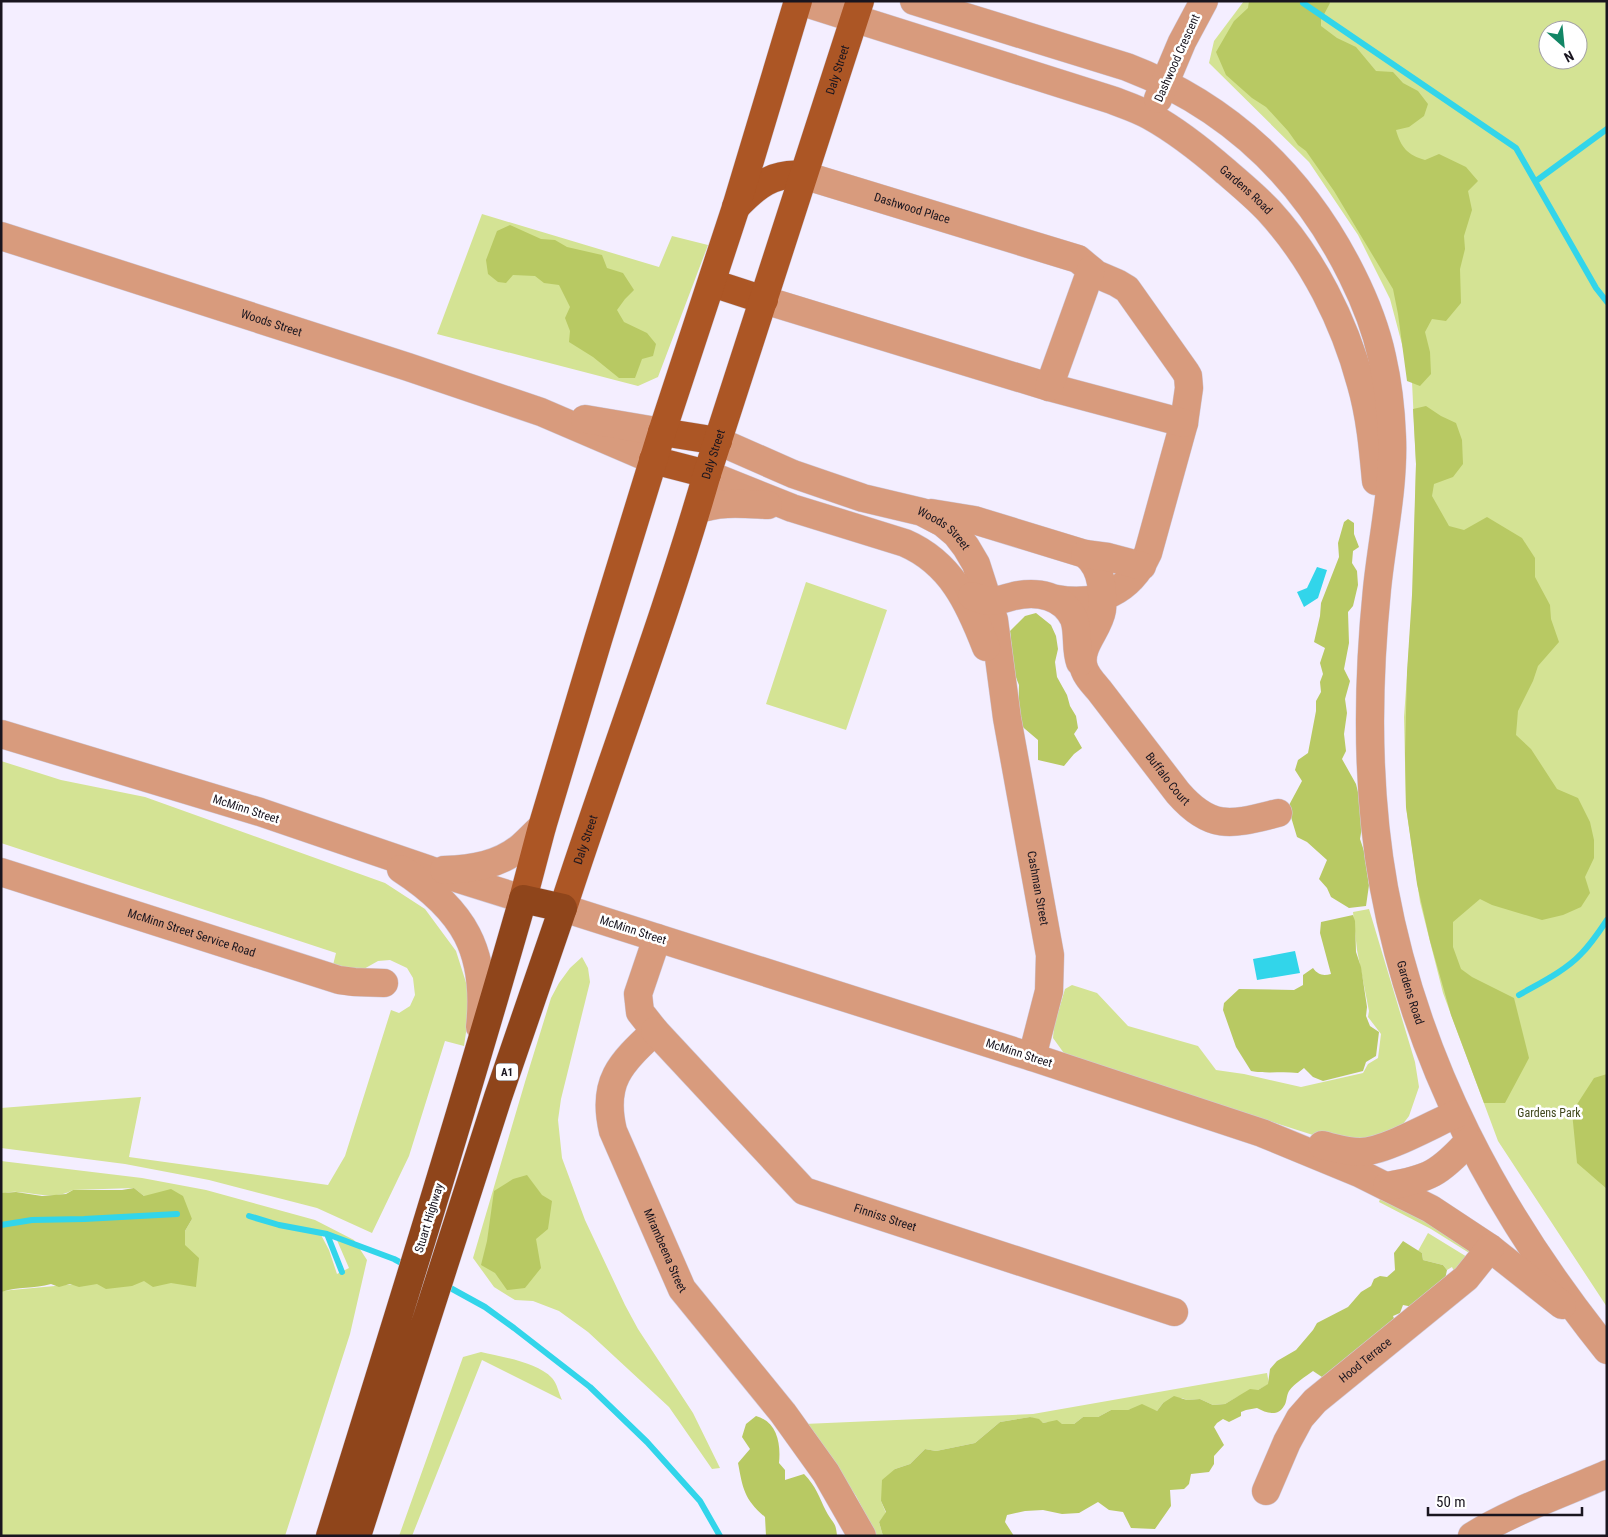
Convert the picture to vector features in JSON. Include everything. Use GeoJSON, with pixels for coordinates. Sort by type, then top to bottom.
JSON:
{"type":"FeatureCollection","features":[{"type":"Feature","properties":{"kind":"highway","name":"McMinn Street"},"geometry":{"type":"LineString","coordinates":[[522,898],[563,908]]}},
{"type":"Feature","properties":{"kind":"highway","name":"Stuart Highway"},"geometry":{"type":"LineString","coordinates":[[330,1536],[476,1061],[522,898]]}},
{"type":"Feature","properties":{"kind":"highway","name":"A1"},"geometry":{"type":"LineString","coordinates":[[357,1536],[423,1334],[452,1236],[563,908]]}},
{"type":"Feature","properties":{"kind":"main road"},"geometry":{"type":"LineString","coordinates":[[522,898],[542,826],[662,432],[712,283],[799,1]]}},
{"type":"Feature","properties":{"kind":"main road","name":"Daly Street"},"geometry":{"type":"LineString","coordinates":[[563,908],[697,510],[857,10]]}},
{"type":"Feature","properties":{"kind":"main road","name":"Dashwood Place"},"geometry":{"type":"LineString","coordinates":[[736,207],[748,194],[770,180],[789,174],[803,175]]}},
{"type":"Feature","properties":{"kind":"main road"},"geometry":{"type":"LineString","coordinates":[[712,283],[764,300]]}},
{"type":"Feature","properties":{"kind":"main road"},"geometry":{"type":"LineString","coordinates":[[662,432],[718,441]]}},
{"type":"Feature","properties":{"kind":"main road"},"geometry":{"type":"LineString","coordinates":[[654,460],[708,474]]}},
{"type":"Feature","properties":{"kind":"street","name":"Gardens Road"},"geometry":{"type":"LineString","coordinates":[[799,1],[857,10],[1033,75],[1112,100],[1150,116],[1184,138],[1212,160],[1245,188],[1268,211],[1291,238],[1326,294],[1353,357],[1362,385],[1373,448],[1379,527],[1378,588]]}},
{"type":"Feature","properties":{"kind":"street","name":"Gardens Road"},"geometry":{"type":"LineString","coordinates":[[914,1],[1128,67],[1165,83],[1214,112],[1240,132],[1272,161],[1295,186],[1318,216],[1358,286],[1382,353],[1390,405],[1392,460],[1378,588],[1370,702],[1370,742],[1376,827],[1384,887],[1408,986],[1419,1022],[1456,1114],[1469,1141],[1530,1246],[1607,1350]]}},
{"type":"Feature","properties":{"kind":"street","name":"Dashwood Crescent"},"geometry":{"type":"LineString","coordinates":[[1150,116],[1182,42],[1204,1]]}},
{"type":"Feature","properties":{"kind":"street"},"geometry":{"type":"LineString","coordinates":[[1033,75],[1044,41]]}},
{"type":"Feature","properties":{"kind":"street","name":"Dashwood Place"},"geometry":{"type":"LineString","coordinates":[[803,175],[1078,259],[1100,277],[1118,283],[1127,289],[1185,370],[1188,376],[1189,388],[1184,423],[1148,553],[1142,566]]}},
{"type":"Feature","properties":{"kind":"street","name":"Woods Street"},"geometry":{"type":"LineString","coordinates":[[1,236],[541,412],[654,460]]}},
{"type":"Feature","properties":{"kind":"street"},"geometry":{"type":"LineString","coordinates":[[1049,387],[1091,270]]}},
{"type":"Feature","properties":{"kind":"street"},"geometry":{"type":"LineString","coordinates":[[764,300],[1049,387],[1184,423]]}},
{"type":"Feature","properties":{"kind":"street","name":"Woods Street"},"geometry":{"type":"LineString","coordinates":[[541,412],[662,432]]}},
{"type":"Feature","properties":{"kind":"street","name":"Woods Street"},"geometry":{"type":"LineString","coordinates":[[718,441],[793,474],[863,498],[922,512],[943,523],[956,534],[976,564],[976,598]]}},
{"type":"Feature","properties":{"kind":"street"},"geometry":{"type":"LineString","coordinates":[[708,474],[792,508],[918,548],[932,558],[976,598],[1038,594],[1056,599],[1079,601],[1103,596],[1125,586],[1142,566],[1108,556],[1085,554],[974,520],[922,512]]}},
{"type":"Feature","properties":{"kind":"street"},"geometry":{"type":"LineString","coordinates":[[854,527],[863,498]]}},
{"type":"Feature","properties":{"kind":"street"},"geometry":{"type":"LineString","coordinates":[[697,510],[708,506],[734,504],[792,508]]}},
{"type":"Feature","properties":{"kind":"street"},"geometry":{"type":"LineString","coordinates":[[932,558],[956,534]]}},
{"type":"Feature","properties":{"kind":"street"},"geometry":{"type":"LineString","coordinates":[[1085,554],[1095,564],[1103,596],[1102,611],[1085,648],[1086,670]]}},
{"type":"Feature","properties":{"kind":"street","name":"Cashman Street"},"geometry":{"type":"LineString","coordinates":[[976,598],[994,620],[1007,718],[1050,955],[1049,991],[1032,1057]]}},
{"type":"Feature","properties":{"kind":"street","name":"Buffalo Court"},"geometry":{"type":"LineString","coordinates":[[1056,599],[1074,619],[1078,656],[1082,667],[1188,804],[1216,822],[1240,823],[1278,813]]}},
{"type":"Feature","properties":{"kind":"street","name":"McMinn Street"},"geometry":{"type":"LineString","coordinates":[[1,734],[260,812],[430,870],[522,898]]}},
{"type":"Feature","properties":{"kind":"street"},"geometry":{"type":"LineString","coordinates":[[430,870],[460,870],[478,867],[499,860],[522,846],[542,826]]}},
{"type":"Feature","properties":{"kind":"street"},"geometry":{"type":"LineString","coordinates":[[354,845],[384,859],[418,880],[437,895],[468,935],[476,954],[482,986],[482,1005],[476,1061]]}},
{"type":"Feature","properties":{"kind":"street","name":"McMinn Street Service Road"},"geometry":{"type":"LineString","coordinates":[[1,872],[339,980],[384,983]]}},
{"type":"Feature","properties":{"kind":"street","name":"McMinn Street"},"geometry":{"type":"LineString","coordinates":[[563,908],[1032,1057],[1262,1133]]}},
{"type":"Feature","properties":{"kind":"street"},"geometry":{"type":"LineString","coordinates":[[655,1031],[640,1012],[638,994],[657,938]]}},
{"type":"Feature","properties":{"kind":"street","name":"Finniss Street"},"geometry":{"type":"LineString","coordinates":[[655,1031],[804,1191],[1174,1312]]}},
{"type":"Feature","properties":{"kind":"street","name":"Mirambeena Street"},"geometry":{"type":"LineString","coordinates":[[655,1031],[630,1055],[615,1079],[609,1100],[609,1114],[613,1131],[682,1288],[783,1413],[826,1473],[862,1536]]}},
{"type":"Feature","properties":{"kind":"street"},"geometry":{"type":"LineString","coordinates":[[1262,1133],[1360,1152],[1369,1151],[1394,1142],[1456,1114]]}},
{"type":"Feature","properties":{"kind":"street"},"geometry":{"type":"LineString","coordinates":[[1262,1133],[1359,1173],[1431,1209],[1490,1248],[1585,1322]]}},
{"type":"Feature","properties":{"kind":"street"},"geometry":{"type":"LineString","coordinates":[[1387,1186],[1409,1182],[1434,1173],[1456,1155],[1469,1141]]}},
{"type":"Feature","properties":{"kind":"street","name":"Hood Terrace"},"geometry":{"type":"LineString","coordinates":[[1266,1491],[1300,1418],[1315,1401],[1466,1278],[1490,1248]]}},
{"type":"Feature","properties":{"kind":"street"},"geometry":{"type":"LineString","coordinates":[[371,1536],[416,1393],[423,1334]]}},
{"type":"Feature","properties":{"kind":"street"},"geometry":{"type":"LineString","coordinates":[[1472,1536],[1514,1514],[1607,1474]]}},
{"type":"Feature","properties":{"kind":"green space","name":"Gardens Park"},"geometry":{"type":"Polygon","coordinates":[[[1244,1],[1607,1],[1607,1307],[1498,1141],[1443,993],[1420,902],[1406,807],[1404,717],[1413,592],[1416,464],[1412,382],[1390,299],[1358,235],[1309,162],[1209,63],[1214,41],[1244,1]]]}},
{"type":"Feature","properties":{"kind":"green space"},"geometry":{"type":"Polygon","coordinates":[[[1249,1],[1329,1],[1330,3],[1321,20],[1321,26],[1337,38],[1356,47],[1376,71],[1393,72],[1403,83],[1418,91],[1428,104],[1424,116],[1409,127],[1396,130],[1400,142],[1406,150],[1414,156],[1425,160],[1439,154],[1466,167],[1478,181],[1468,191],[1472,210],[1464,236],[1465,249],[1460,269],[1461,303],[1446,321],[1432,319],[1425,332],[1430,352],[1431,374],[1420,386],[1407,381],[1393,289],[1334,191],[1306,151],[1298,145],[1266,107],[1252,98],[1226,75],[1216,52],[1234,21],[1248,8],[1249,1]]]}},
{"type":"Feature","properties":{"kind":"green space"},"geometry":{"type":"Polygon","coordinates":[[[482,214],[659,267],[672,236],[708,245],[658,377],[638,386],[437,334],[482,214]]]}},
{"type":"Feature","properties":{"kind":"green space"},"geometry":{"type":"Polygon","coordinates":[[[510,225],[541,239],[555,240],[567,247],[602,255],[607,268],[623,273],[634,290],[617,310],[624,322],[647,333],[656,344],[653,356],[642,359],[635,378],[619,378],[593,357],[569,342],[570,331],[565,318],[570,307],[559,285],[544,283],[535,276],[513,275],[506,283],[498,282],[488,274],[486,260],[497,231],[510,225]]]}},
{"type":"Feature","properties":{"kind":"green space"},"geometry":{"type":"Polygon","coordinates":[[[1426,406],[1456,423],[1462,440],[1463,464],[1453,477],[1434,484],[1432,496],[1449,526],[1464,530],[1487,517],[1522,538],[1535,558],[1535,577],[1550,605],[1551,619],[1559,642],[1538,666],[1533,681],[1518,711],[1516,735],[1531,749],[1557,789],[1578,798],[1590,822],[1594,840],[1594,858],[1585,877],[1590,893],[1581,907],[1563,915],[1542,920],[1492,905],[1480,899],[1453,922],[1453,947],[1461,969],[1472,977],[1514,998],[1529,1058],[1505,1103],[1484,1103],[1451,1015],[1430,941],[1417,884],[1406,807],[1407,672],[1412,595],[1416,464],[1413,409],[1426,406]]]}},
{"type":"Feature","properties":{"kind":"green space"},"geometry":{"type":"Polygon","coordinates":[[[1348,519],[1354,523],[1354,534],[1359,547],[1353,551],[1352,563],[1357,571],[1358,585],[1353,606],[1348,612],[1349,643],[1344,669],[1350,681],[1345,699],[1347,713],[1344,734],[1346,751],[1342,759],[1356,784],[1359,796],[1362,827],[1360,839],[1364,851],[1369,885],[1366,906],[1349,908],[1331,897],[1327,888],[1319,879],[1327,860],[1307,842],[1297,837],[1288,807],[1302,781],[1295,770],[1298,760],[1308,753],[1316,711],[1316,701],[1321,692],[1320,682],[1323,674],[1320,663],[1325,648],[1314,642],[1321,603],[1339,557],[1338,543],[1344,522],[1348,519]]]}},
{"type":"Feature","properties":{"kind":"green space"},"geometry":{"type":"Polygon","coordinates":[[[806,582],[887,610],[846,730],[766,704],[806,582]]]}},
{"type":"Feature","properties":{"kind":"green space"},"geometry":{"type":"Polygon","coordinates":[[[1036,613],[1051,625],[1056,636],[1058,649],[1055,662],[1057,677],[1076,716],[1078,728],[1074,734],[1082,748],[1064,766],[1038,760],[1038,740],[1018,723],[1019,685],[1009,660],[1012,651],[1010,631],[1025,616],[1036,613]]]}},
{"type":"Feature","properties":{"kind":"green space"},"geometry":{"type":"Polygon","coordinates":[[[1,761],[61,780],[145,797],[385,883],[425,909],[456,951],[469,992],[464,1046],[445,1041],[409,1156],[372,1233],[317,1208],[209,1180],[125,1164],[1,1148],[1,1108],[141,1097],[129,1157],[328,1185],[345,1156],[391,1010],[399,1013],[410,1006],[415,995],[413,978],[407,968],[390,960],[378,961],[362,970],[332,969],[336,953],[1,843],[1,761]]]}},
{"type":"Feature","properties":{"kind":"green space"},"geometry":{"type":"Polygon","coordinates":[[[1369,909],[1415,1062],[1419,1087],[1409,1116],[1397,1132],[1341,1144],[1066,1056],[1053,1038],[1054,1026],[1065,989],[1072,985],[1097,993],[1128,1026],[1198,1046],[1216,1070],[1244,1074],[1301,1087],[1363,1073],[1368,1064],[1378,1058],[1381,1034],[1368,1017],[1369,1011],[1357,950],[1353,912],[1369,909]]]}},
{"type":"Feature","properties":{"kind":"green space"},"geometry":{"type":"Polygon","coordinates":[[[1353,915],[1355,921],[1356,952],[1361,967],[1367,1007],[1366,1016],[1370,1026],[1379,1032],[1376,1056],[1366,1062],[1363,1071],[1323,1081],[1313,1077],[1304,1068],[1298,1073],[1251,1071],[1236,1047],[1223,1010],[1224,1003],[1239,989],[1294,990],[1303,985],[1303,975],[1313,968],[1321,974],[1331,974],[1320,933],[1321,922],[1353,915]]]}},
{"type":"Feature","properties":{"kind":"green space"},"geometry":{"type":"Polygon","coordinates":[[[582,957],[588,968],[590,982],[561,1099],[558,1120],[562,1158],[585,1220],[625,1305],[638,1329],[693,1413],[720,1468],[712,1469],[669,1407],[588,1332],[559,1311],[533,1301],[515,1300],[494,1287],[473,1258],[551,998],[570,968],[582,957]]]}},
{"type":"Feature","properties":{"kind":"green space"},"geometry":{"type":"Polygon","coordinates":[[[1607,1074],[1607,1189],[1577,1163],[1572,1112],[1594,1078],[1607,1074]]]}},
{"type":"Feature","properties":{"kind":"green space"},"geometry":{"type":"Polygon","coordinates":[[[1,1161],[142,1178],[206,1190],[315,1220],[354,1240],[367,1260],[350,1334],[285,1536],[1,1536],[1,1291],[162,1276],[185,1245],[185,1231],[192,1219],[144,1196],[134,1188],[73,1190],[59,1195],[15,1192],[1,1194],[1,1161]],[[320,1233],[329,1250],[337,1274],[349,1268],[336,1238],[320,1233]]]}},
{"type":"Feature","properties":{"kind":"green space"},"geometry":{"type":"Polygon","coordinates":[[[527,1175],[542,1195],[552,1201],[548,1229],[536,1239],[541,1268],[525,1288],[507,1290],[495,1273],[481,1265],[487,1241],[494,1191],[513,1179],[527,1175]]]}},
{"type":"Feature","properties":{"kind":"green space"},"geometry":{"type":"Polygon","coordinates":[[[134,1188],[144,1196],[171,1189],[183,1196],[192,1219],[185,1231],[185,1245],[199,1258],[196,1287],[171,1283],[153,1287],[144,1281],[132,1286],[106,1289],[97,1284],[79,1287],[70,1284],[59,1287],[51,1284],[1,1292],[1,1193],[16,1192],[42,1196],[66,1194],[73,1190],[122,1190],[134,1188]]]}},
{"type":"Feature","properties":{"kind":"green space"},"geometry":{"type":"Polygon","coordinates":[[[1380,1199],[1422,1219],[1475,1253],[1474,1256],[1431,1229],[1379,1202],[1380,1199]]]}},
{"type":"Feature","properties":{"kind":"green space"},"geometry":{"type":"Polygon","coordinates":[[[1428,1233],[1472,1260],[1458,1280],[1452,1267],[1447,1270],[1443,1265],[1423,1260],[1422,1253],[1418,1251],[1428,1233]]]}},
{"type":"Feature","properties":{"kind":"green space"},"geometry":{"type":"Polygon","coordinates":[[[1403,1241],[1422,1253],[1423,1260],[1443,1265],[1447,1270],[1444,1284],[1418,1308],[1403,1305],[1400,1313],[1393,1316],[1395,1321],[1363,1350],[1354,1351],[1347,1357],[1348,1364],[1325,1379],[1313,1371],[1300,1380],[1289,1391],[1285,1404],[1279,1412],[1268,1412],[1257,1408],[1241,1412],[1241,1416],[1229,1422],[1223,1419],[1217,1423],[1214,1427],[1224,1445],[1214,1456],[1214,1464],[1209,1472],[1191,1474],[1189,1484],[1184,1489],[1170,1490],[1171,1506],[1155,1529],[1131,1528],[1123,1512],[1109,1510],[1098,1502],[1079,1513],[1062,1514],[1043,1510],[1007,1515],[1005,1522],[1014,1536],[883,1536],[879,1522],[886,1512],[881,1501],[882,1480],[895,1469],[910,1464],[925,1449],[936,1451],[975,1443],[1000,1422],[1030,1417],[1039,1419],[1043,1423],[1057,1420],[1062,1424],[1074,1424],[1083,1417],[1098,1417],[1111,1410],[1128,1410],[1142,1404],[1157,1411],[1163,1403],[1174,1396],[1187,1400],[1200,1399],[1213,1405],[1225,1404],[1250,1389],[1258,1390],[1268,1384],[1270,1369],[1277,1361],[1296,1350],[1317,1323],[1348,1307],[1361,1292],[1371,1286],[1374,1279],[1380,1276],[1387,1277],[1395,1270],[1394,1253],[1403,1241]]]}},
{"type":"Feature","properties":{"kind":"green space"},"geometry":{"type":"Polygon","coordinates":[[[481,1352],[519,1361],[546,1372],[554,1380],[562,1400],[482,1360],[412,1536],[399,1536],[463,1357],[481,1352]]]}},
{"type":"Feature","properties":{"kind":"green space"},"geometry":{"type":"Polygon","coordinates":[[[1267,1373],[1269,1384],[1225,1404],[1213,1405],[1200,1399],[1187,1400],[1182,1398],[1163,1403],[1157,1411],[1111,1410],[1098,1417],[1083,1417],[1074,1424],[1043,1423],[1030,1417],[1000,1422],[975,1443],[936,1451],[925,1449],[910,1464],[895,1469],[881,1501],[886,1513],[879,1522],[883,1536],[876,1536],[856,1496],[804,1424],[1033,1414],[1267,1373]]]}},
{"type":"Feature","properties":{"kind":"green space"},"geometry":{"type":"Polygon","coordinates":[[[756,1416],[769,1423],[776,1434],[779,1448],[779,1463],[785,1470],[785,1480],[804,1474],[808,1478],[835,1525],[837,1536],[766,1536],[765,1517],[753,1505],[746,1493],[738,1463],[750,1449],[742,1437],[746,1424],[756,1416]]]}},
{"type":"Feature","properties":{"kind":"water"},"geometry":{"type":"Polygon","coordinates":[[[1317,567],[1327,570],[1318,598],[1304,607],[1297,592],[1307,588],[1317,567]]]}},
{"type":"Feature","properties":{"kind":"water"},"geometry":{"type":"Polygon","coordinates":[[[1295,951],[1300,973],[1257,980],[1253,959],[1295,951]]]}},
{"type":"Feature","properties":{"kind":"waterway"},"geometry":{"type":"LineString","coordinates":[[1303,3],[1516,148],[1596,288],[1607,302]]}},
{"type":"Feature","properties":{"kind":"waterway"},"geometry":{"type":"LineString","coordinates":[[1536,181],[1607,129]]}},
{"type":"Feature","properties":{"kind":"waterway"},"geometry":{"type":"LineString","coordinates":[[1519,995],[1568,966],[1592,942],[1607,920]]}},
{"type":"Feature","properties":{"kind":"waterway"},"geometry":{"type":"LineString","coordinates":[[1,1225],[32,1220],[177,1214]]}},
{"type":"Feature","properties":{"kind":"waterway"},"geometry":{"type":"LineString","coordinates":[[249,1216],[279,1225],[327,1234],[394,1259],[407,1266]]}},
{"type":"Feature","properties":{"kind":"waterway"},"geometry":{"type":"LineString","coordinates":[[327,1234],[342,1272]]}},
{"type":"Feature","properties":{"kind":"waterway"},"geometry":{"type":"LineString","coordinates":[[445,1285],[485,1307],[590,1387],[647,1442],[700,1501],[720,1536]]}}]}
